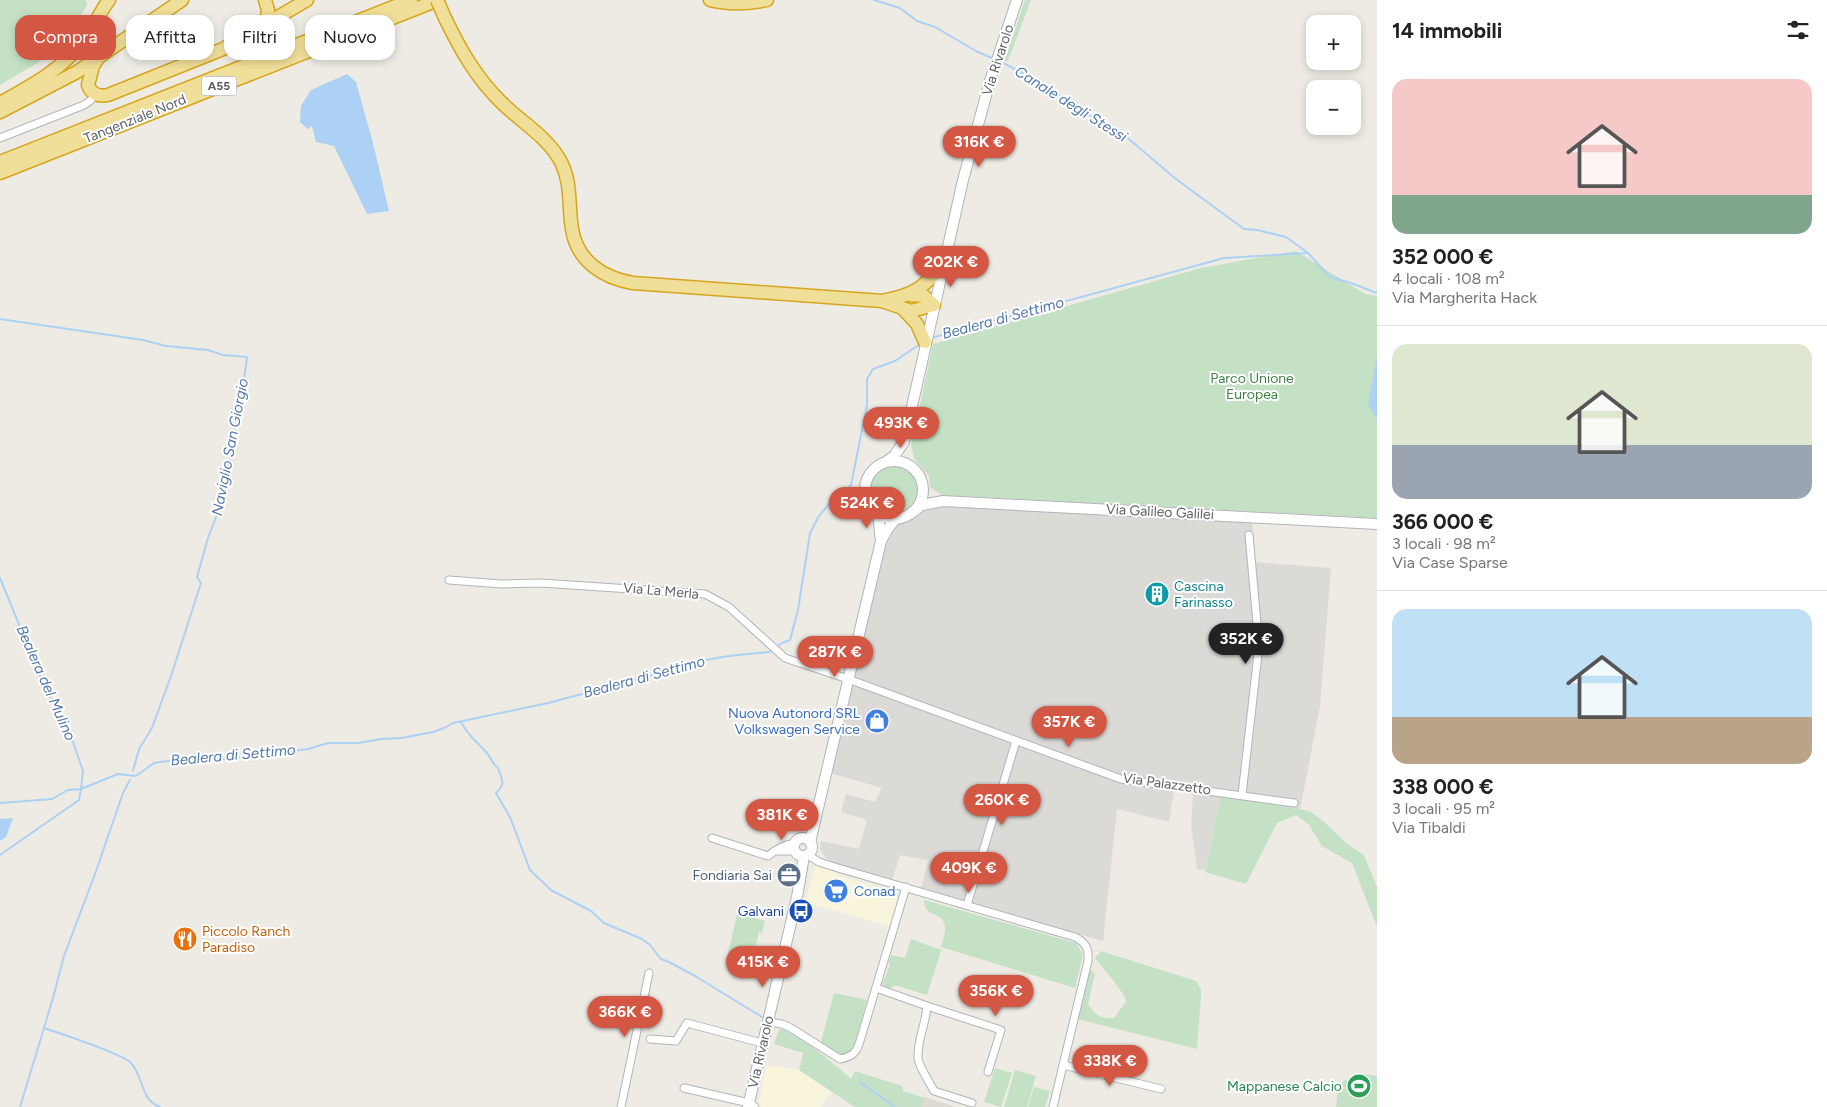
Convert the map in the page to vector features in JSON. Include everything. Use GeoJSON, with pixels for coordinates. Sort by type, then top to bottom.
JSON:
{"type":"FeatureCollection","features":[{"type":"Feature","properties":{"kind":"highway"},"geometry":{"type":"LineString","coordinates":[[0,103],[43,79],[77,50],[109,0]]}},
{"type":"Feature","properties":{"kind":"highway"},"geometry":{"type":"LineString","coordinates":[[116,46],[182,0]]}},
{"type":"Feature","properties":{"kind":"highway"},"geometry":{"type":"LineString","coordinates":[[267,0],[277,7],[290,10]]}},
{"type":"Feature","properties":{"kind":"highway"},"geometry":{"type":"LineString","coordinates":[[267,0],[267,15]]}},
{"type":"Feature","properties":{"kind":"highway"},"geometry":{"type":"LineString","coordinates":[[281,15],[307,0]]}},
{"type":"Feature","properties":{"kind":"highway","name":"Tangenziale Nord"},"geometry":{"type":"LineString","coordinates":[[0,162],[411,0]]}},
{"type":"Feature","properties":{"kind":"highway"},"geometry":{"type":"LineString","coordinates":[[437,0],[462,53],[486,86],[511,112],[547,143],[557,155],[569,186],[573,236],[588,263],[598,271],[613,278],[633,283],[882,301],[910,295],[924,296],[934,305]]}},
{"type":"Feature","properties":{"kind":"highway","name":"Tangenziale Nord"},"geometry":{"type":"LineString","coordinates":[[0,173],[437,0]]}},
{"type":"Feature","properties":{"kind":"highway"},"geometry":{"type":"LineString","coordinates":[[710,0],[737,4],[767,0]]}},
{"type":"Feature","properties":{"kind":"highway"},"geometry":{"type":"LineString","coordinates":[[97,60],[88,81],[89,88],[95,94],[108,96],[224,49]]}},
{"type":"Feature","properties":{"kind":"highway"},"geometry":{"type":"LineString","coordinates":[[0,112],[77,72],[95,60]]}},
{"type":"Feature","properties":{"kind":"highway"},"geometry":{"type":"LineString","coordinates":[[910,295],[925,284],[943,265]]}},
{"type":"Feature","properties":{"kind":"highway"},"geometry":{"type":"LineString","coordinates":[[882,301],[904,310],[914,311],[934,305]]}},
{"type":"Feature","properties":{"kind":"highway"},"geometry":{"type":"LineString","coordinates":[[904,310],[917,324],[925,341]]}},
{"type":"Feature","properties":{"kind":"main road","name":"Via Rivarolo"},"geometry":{"type":"LineString","coordinates":[[888,461],[904,442],[962,180],[995,66],[1017,0]]}},
{"type":"Feature","properties":{"kind":"main road","name":"Via Rivarolo"},"geometry":{"type":"LineString","coordinates":[[904,442],[911,466]]}},
{"type":"Feature","properties":{"kind":"main road"},"geometry":{"type":"LineString","coordinates":[[922,480],[922,497],[913,512],[905,516],[887,518],[878,514],[868,502],[865,485],[873,470],[888,461],[900,461],[911,466],[922,480],[926,491],[933,497],[943,500]]}},
{"type":"Feature","properties":{"kind":"main road","name":"Via Galileo Galilei"},"geometry":{"type":"LineString","coordinates":[[913,512],[922,505],[943,500],[1377,524]]}},
{"type":"Feature","properties":{"kind":"main road"},"geometry":{"type":"LineString","coordinates":[[878,514],[881,541]]}},
{"type":"Feature","properties":{"kind":"main road"},"geometry":{"type":"LineString","coordinates":[[803,849],[816,822],[881,541],[886,530],[896,518]]}},
{"type":"Feature","properties":{"kind":"main road","name":"Via Rivarolo"},"geometry":{"type":"LineString","coordinates":[[750,1106],[762,1043],[801,877],[803,849]]}},
{"type":"Feature","properties":{"kind":"street"},"geometry":{"type":"LineString","coordinates":[[0,138],[84,105],[95,94]]}},
{"type":"Feature","properties":{"kind":"street"},"geometry":{"type":"LineString","coordinates":[[1242,795],[1260,645],[1249,535]]}},
{"type":"Feature","properties":{"kind":"street","name":"Via La Merla"},"geometry":{"type":"LineString","coordinates":[[449,580],[501,584],[541,583],[705,594],[729,607],[785,658],[848,678]]}},
{"type":"Feature","properties":{"kind":"street","name":"Via Palazzetto"},"geometry":{"type":"LineString","coordinates":[[848,678],[1121,779],[1294,803]]}},
{"type":"Feature","properties":{"kind":"street"},"geometry":{"type":"LineString","coordinates":[[968,905],[1016,741]]}},
{"type":"Feature","properties":{"kind":"street"},"geometry":{"type":"LineString","coordinates":[[712,838],[768,856],[787,845],[803,849],[819,862],[968,905],[1084,942],[1088,948],[1088,956],[1053,1107]]}},
{"type":"Feature","properties":{"kind":"street"},"geometry":{"type":"LineString","coordinates":[[768,1022],[782,1024],[791,1028],[840,1060],[848,1058],[857,1050],[906,887]]}},
{"type":"Feature","properties":{"kind":"street"},"geometry":{"type":"LineString","coordinates":[[621,1107],[643,1038],[649,973]]}},
{"type":"Feature","properties":{"kind":"street"},"geometry":{"type":"LineString","coordinates":[[876,988],[1000,1030],[988,1072]]}},
{"type":"Feature","properties":{"kind":"street"},"geometry":{"type":"LineString","coordinates":[[927,1006],[926,1018],[921,1030],[918,1060],[934,1091],[972,1103]]}},
{"type":"Feature","properties":{"kind":"street"},"geometry":{"type":"LineString","coordinates":[[643,1038],[676,1041],[687,1023],[762,1043]]}},
{"type":"Feature","properties":{"kind":"street"},"geometry":{"type":"LineString","coordinates":[[1063,1065],[1162,1089]]}},
{"type":"Feature","properties":{"kind":"street"},"geometry":{"type":"LineString","coordinates":[[684,1088],[750,1106]]}},
{"type":"Feature","properties":{"kind":"shaded area"},"geometry":{"type":"Polygon","coordinates":[[[943,506],[1252,521],[1255,562],[1331,568],[1320,706],[1300,810],[1221,794],[1205,870],[1197,869],[1191,824],[1193,794],[1174,790],[1169,822],[1117,809],[1103,941],[921,889],[928,860],[900,855],[892,881],[842,867],[826,858],[820,849],[821,841],[859,849],[867,820],[841,812],[846,794],[875,802],[882,788],[830,773],[885,537],[894,525],[915,514],[943,506]]]}},
{"type":"Feature","properties":{"kind":"shaded area"},"geometry":{"type":"Polygon","coordinates":[[[815,866],[838,873],[837,875],[894,892],[898,898],[889,926],[805,902],[815,866]]]}},
{"type":"Feature","properties":{"kind":"shaded area"},"geometry":{"type":"Polygon","coordinates":[[[767,1065],[799,1070],[831,1092],[821,1107],[761,1107],[758,1105],[767,1065]]]}},
{"type":"Feature","properties":{"kind":"shaded area"},"geometry":{"type":"Polygon","coordinates":[[[925,1097],[956,1107],[921,1107],[925,1097]]]}},
{"type":"Feature","properties":{"kind":"green space"},"geometry":{"type":"Polygon","coordinates":[[[0,0],[86,0],[87,4],[82,15],[15,15],[15,60],[43,60],[0,85],[0,0]]]}},
{"type":"Feature","properties":{"kind":"green space"},"geometry":{"type":"Polygon","coordinates":[[[1025,0],[1031,0],[1008,61],[1004,62],[1025,0]]]}},
{"type":"Feature","properties":{"kind":"green space","name":"Parco Unione Europea"},"geometry":{"type":"Polygon","coordinates":[[[1296,251],[1365,294],[1377,296],[1377,518],[942,495],[930,487],[929,476],[915,460],[911,446],[933,344],[1201,268],[1296,251]]]}},
{"type":"Feature","properties":{"kind":"green space"},"geometry":{"type":"Polygon","coordinates":[[[889,465],[899,465],[911,472],[918,484],[918,494],[911,506],[899,513],[889,513],[881,509],[874,502],[870,494],[870,484],[874,476],[881,469],[889,465]]]}},
{"type":"Feature","properties":{"kind":"green space"},"geometry":{"type":"Polygon","coordinates":[[[1221,794],[1250,798],[1279,806],[1309,811],[1322,820],[1346,843],[1364,855],[1377,887],[1377,927],[1352,863],[1322,846],[1309,825],[1296,815],[1277,823],[1246,884],[1205,872],[1221,794]]]}},
{"type":"Feature","properties":{"kind":"green space"},"geometry":{"type":"Polygon","coordinates":[[[924,900],[1076,943],[1083,955],[1075,988],[941,947],[945,934],[945,925],[938,916],[925,907],[924,900]]]}},
{"type":"Feature","properties":{"kind":"green space"},"geometry":{"type":"Polygon","coordinates":[[[739,906],[756,910],[754,918],[765,921],[762,933],[759,932],[751,965],[727,958],[739,906]]]}},
{"type":"Feature","properties":{"kind":"green space"},"geometry":{"type":"Polygon","coordinates":[[[911,939],[941,950],[927,995],[895,985],[889,989],[882,984],[890,966],[891,955],[905,958],[911,939]]]}},
{"type":"Feature","properties":{"kind":"green space"},"geometry":{"type":"Polygon","coordinates":[[[1101,951],[1196,981],[1201,990],[1197,1049],[1077,1019],[1090,969],[1095,974],[1088,1004],[1096,1014],[1106,1018],[1114,1018],[1126,1002],[1118,987],[1095,958],[1101,951]]]}},
{"type":"Feature","properties":{"kind":"green space"},"geometry":{"type":"Polygon","coordinates":[[[834,993],[867,1000],[854,1046],[846,1055],[839,1055],[821,1042],[834,993]]]}},
{"type":"Feature","properties":{"kind":"green space"},"geometry":{"type":"Polygon","coordinates":[[[783,1029],[819,1052],[851,1079],[855,1071],[902,1086],[903,1091],[925,1098],[921,1107],[855,1107],[799,1070],[803,1053],[774,1044],[779,1030],[783,1029]]]}},
{"type":"Feature","properties":{"kind":"green space"},"geometry":{"type":"Polygon","coordinates":[[[995,1068],[1012,1073],[1001,1107],[984,1102],[995,1068]]]}},
{"type":"Feature","properties":{"kind":"green space"},"geometry":{"type":"Polygon","coordinates":[[[1015,1070],[1036,1076],[1027,1107],[1004,1107],[1015,1070]]]}},
{"type":"Feature","properties":{"kind":"green space","name":"Mappanese Calcio"},"geometry":{"type":"Polygon","coordinates":[[[1365,1074],[1377,1076],[1377,1107],[1336,1107],[1338,1091],[1343,1081],[1365,1074]]]}},
{"type":"Feature","properties":{"kind":"green space"},"geometry":{"type":"Polygon","coordinates":[[[1034,1087],[1050,1091],[1045,1107],[1028,1107],[1034,1087]]]}},
{"type":"Feature","properties":{"kind":"water"},"geometry":{"type":"Polygon","coordinates":[[[347,74],[356,82],[389,211],[367,214],[334,146],[316,142],[312,126],[308,129],[300,122],[301,106],[311,90],[347,74]]]}},
{"type":"Feature","properties":{"kind":"water"},"geometry":{"type":"Polygon","coordinates":[[[1377,357],[1377,419],[1368,404],[1377,357]]]}},
{"type":"Feature","properties":{"kind":"water"},"geometry":{"type":"Polygon","coordinates":[[[13,818],[6,837],[0,841],[0,819],[13,818]]]}},
{"type":"Feature","properties":{"kind":"waterway","name":"Canale degli Stessi"},"geometry":{"type":"LineString","coordinates":[[874,0],[900,8],[917,21],[935,27],[976,51],[994,59]]}},
{"type":"Feature","properties":{"kind":"waterway","name":"Canale degli Stessi"},"geometry":{"type":"LineString","coordinates":[[1001,62],[1036,80],[1093,118],[1117,129],[1176,179],[1244,229],[1286,237],[1308,253],[1330,277],[1377,293]]}},
{"type":"Feature","properties":{"kind":"waterway","name":"Bealera di Settimo"},"geometry":{"type":"LineString","coordinates":[[931,338],[1224,258],[1308,253]]}},
{"type":"Feature","properties":{"kind":"waterway","name":"Naviglio San Giorgio"},"geometry":{"type":"LineString","coordinates":[[0,319],[143,340],[166,346],[208,350],[223,355],[247,357],[241,401],[220,507],[208,538],[197,577],[201,583],[171,676],[152,728],[139,749],[133,771]]}},
{"type":"Feature","properties":{"kind":"waterway","name":"Bealera di Settimo"},"geometry":{"type":"LineString","coordinates":[[776,648],[790,640],[798,610],[810,533],[819,516],[830,503],[851,485],[867,405],[867,379],[873,369],[895,361],[920,344]]}},
{"type":"Feature","properties":{"kind":"waterway","name":"Bealera del Mulino"},"geometry":{"type":"LineString","coordinates":[[0,578],[43,683],[73,742],[83,771],[81,789],[68,790],[52,799],[0,803]]}},
{"type":"Feature","properties":{"kind":"waterway","name":"Bealera di Settimo"},"geometry":{"type":"LineString","coordinates":[[0,855],[79,800],[81,789],[118,774],[136,776],[154,763],[182,759],[224,759],[308,749],[328,743],[359,743],[401,738],[433,732],[453,723],[548,703],[699,662],[772,650]]}},
{"type":"Feature","properties":{"kind":"waterway"},"geometry":{"type":"LineString","coordinates":[[461,722],[467,732],[486,751],[498,768],[502,784],[496,793],[510,817],[530,870],[551,890],[591,911],[604,923],[642,939],[650,945],[661,959],[695,976],[762,1017]]}},
{"type":"Feature","properties":{"kind":"waterway"},"geometry":{"type":"LineString","coordinates":[[130,780],[123,793],[64,956],[44,1028],[126,1059],[135,1069],[145,1094],[154,1104],[160,1107]]}},
{"type":"Feature","properties":{"kind":"waterway"},"geometry":{"type":"LineString","coordinates":[[20,1107],[44,1028]]}},
{"type":"Feature","properties":{"kind":"waterway"},"geometry":{"type":"LineString","coordinates":[[860,1082],[895,1107]]}},
{"type":"Feature","properties":{"kind":"place","name":"Cascina Farinasso"},"geometry":{"type":"Point","coordinates":[1157,594]}},
{"type":"Feature","properties":{"kind":"place","name":"Nuova Autonord SRL Volkswagen Service"},"geometry":{"type":"Point","coordinates":[877,721]}},
{"type":"Feature","properties":{"kind":"place","name":"Fondiaria Sai"},"geometry":{"type":"Point","coordinates":[789,875]}},
{"type":"Feature","properties":{"kind":"place","name":"Conad"},"geometry":{"type":"Point","coordinates":[836,891]}},
{"type":"Feature","properties":{"kind":"place","name":"Galvani"},"geometry":{"type":"Point","coordinates":[801,911]}},
{"type":"Feature","properties":{"kind":"place","name":"Piccolo Ranch Paradiso"},"geometry":{"type":"Point","coordinates":[185,939]}},
{"type":"Feature","properties":{"kind":"place","name":"Mappanese Calcio"},"geometry":{"type":"Point","coordinates":[1359,1086]}}]}
